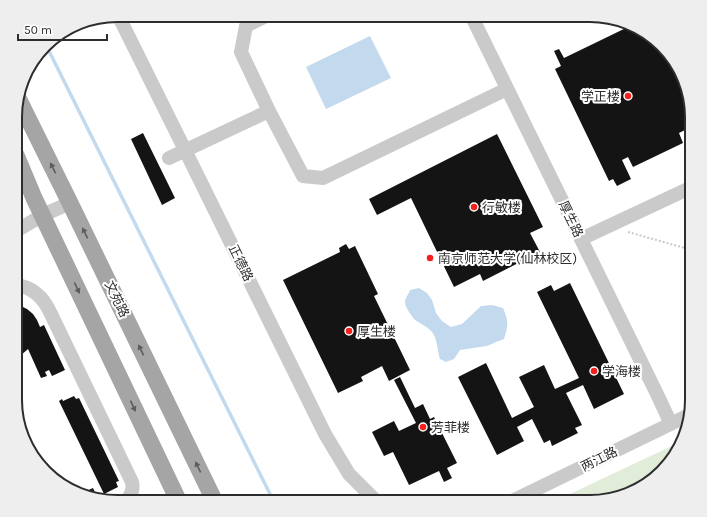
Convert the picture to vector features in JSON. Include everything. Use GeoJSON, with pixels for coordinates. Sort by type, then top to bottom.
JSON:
{"type":"FeatureCollection","features":[{"type":"Feature","properties":{"kind":"main road","name":"文苑路"},"geometry":{"type":"LineString","coordinates":[[23,108],[212,495]]}},
{"type":"Feature","properties":{"kind":"main road"},"geometry":{"type":"LineString","coordinates":[[22,168],[176,495]]}},
{"type":"Feature","properties":{"kind":"street","name":"正德路"},"geometry":{"type":"LineString","coordinates":[[121,22],[325,434],[349,474],[370,495]]}},
{"type":"Feature","properties":{"kind":"street"},"geometry":{"type":"LineString","coordinates":[[254,22],[246,26],[241,52],[269,111],[303,176],[323,178],[507,89]]}},
{"type":"Feature","properties":{"kind":"street","name":"厚生路"},"geometry":{"type":"LineString","coordinates":[[474,22],[671,424]]}},
{"type":"Feature","properties":{"kind":"street"},"geometry":{"type":"LineString","coordinates":[[169,158],[269,111]]}},
{"type":"Feature","properties":{"kind":"street"},"geometry":{"type":"LineString","coordinates":[[581,239],[685,190]]}},
{"type":"Feature","properties":{"kind":"street"},"geometry":{"type":"LineString","coordinates":[[22,227],[43,215],[70,203]]}},
{"type":"Feature","properties":{"kind":"street"},"geometry":{"type":"LineString","coordinates":[[22,286],[35,292],[48,308],[132,482],[133,490],[130,495]]}},
{"type":"Feature","properties":{"kind":"street","name":"两江路"},"geometry":{"type":"LineString","coordinates":[[524,495],[683,418]]}},
{"type":"Feature","properties":{"kind":"path"},"geometry":{"type":"LineString","coordinates":[[608,226],[685,248]]}},
{"type":"Feature","properties":{"kind":"green space"},"geometry":{"type":"Polygon","coordinates":[[[674,445],[657,467],[643,479],[632,485],[621,490],[597,495],[568,495],[674,445]]]}},
{"type":"Feature","properties":{"kind":"water"},"geometry":{"type":"Polygon","coordinates":[[[370,36],[391,78],[326,109],[306,67],[370,36]]]}},
{"type":"Feature","properties":{"kind":"water"},"geometry":{"type":"Polygon","coordinates":[[[419,288],[427,293],[432,300],[436,313],[442,321],[451,327],[462,324],[481,306],[492,305],[503,308],[507,324],[504,339],[487,346],[460,350],[454,359],[446,362],[440,359],[434,335],[428,328],[414,319],[405,304],[410,290],[419,288]]]}},
{"type":"Feature","properties":{"kind":"building","name":"学正楼"},"geometry":{"type":"Polygon","coordinates":[[[625,28],[648,42],[662,54],[678,80],[685,110],[685,130],[679,133],[683,143],[633,167],[628,157],[622,160],[631,179],[617,186],[613,179],[609,181],[555,69],[561,66],[554,51],[559,49],[564,58],[625,28]]]}},
{"type":"Feature","properties":{"kind":"building"},"geometry":{"type":"Polygon","coordinates":[[[143,133],[175,198],[162,205],[131,139],[143,133]]]}},
{"type":"Feature","properties":{"kind":"building","name":"行敏楼"},"geometry":{"type":"Polygon","coordinates":[[[497,134],[543,227],[530,233],[540,252],[483,281],[480,274],[454,287],[411,198],[377,215],[369,199],[497,134]]]}},
{"type":"Feature","properties":{"kind":"building","name":"厚生楼"},"geometry":{"type":"Polygon","coordinates":[[[346,244],[349,249],[355,246],[378,294],[374,296],[410,370],[389,381],[382,366],[361,377],[363,381],[338,393],[283,280],[340,252],[339,248],[346,244]]]}},
{"type":"Feature","properties":{"kind":"building","name":"学海楼"},"geometry":{"type":"Polygon","coordinates":[[[570,283],[624,394],[594,409],[583,385],[566,393],[582,425],[575,428],[578,433],[552,446],[550,440],[544,443],[532,419],[517,427],[524,441],[497,455],[458,377],[486,363],[512,418],[534,407],[519,377],[544,365],[555,389],[579,378],[537,292],[551,285],[554,291],[570,283]]]}},
{"type":"Feature","properties":{"kind":"building"},"geometry":{"type":"Polygon","coordinates":[[[22,306],[33,314],[40,327],[44,325],[65,370],[52,376],[49,370],[45,372],[47,376],[41,378],[28,349],[22,354],[22,306]]]}},
{"type":"Feature","properties":{"kind":"building","name":"芳菲楼"},"geometry":{"type":"Polygon","coordinates":[[[400,377],[415,408],[423,404],[430,419],[434,417],[457,463],[447,468],[452,478],[444,482],[439,471],[409,485],[393,452],[384,456],[372,432],[394,421],[399,431],[416,423],[394,380],[400,377]]]}},
{"type":"Feature","properties":{"kind":"building"},"geometry":{"type":"Polygon","coordinates":[[[74,396],[76,399],[79,398],[119,481],[116,482],[118,487],[104,494],[59,401],[62,399],[63,401],[74,396]]]}},
{"type":"Feature","properties":{"kind":"building"},"geometry":{"type":"Polygon","coordinates":[[[93,488],[95,492],[88,490],[93,488]]]}},
{"type":"Feature","properties":{"kind":"waterway"},"geometry":{"type":"LineString","coordinates":[[49,50],[271,495]]}},
{"type":"Feature","properties":{"kind":"place","name":"学正楼"},"geometry":{"type":"Point","coordinates":[628,96]}},
{"type":"Feature","properties":{"kind":"place","name":"行敏楼"},"geometry":{"type":"Point","coordinates":[474,207]}},
{"type":"Feature","properties":{"kind":"place","name":"南京师范大学(仙林校区)"},"geometry":{"type":"Point","coordinates":[430,258]}},
{"type":"Feature","properties":{"kind":"place","name":"厚生楼"},"geometry":{"type":"Point","coordinates":[349,331]}},
{"type":"Feature","properties":{"kind":"place","name":"学海楼"},"geometry":{"type":"Point","coordinates":[594,371]}},
{"type":"Feature","properties":{"kind":"place","name":"芳菲楼"},"geometry":{"type":"Point","coordinates":[423,427]}}]}
